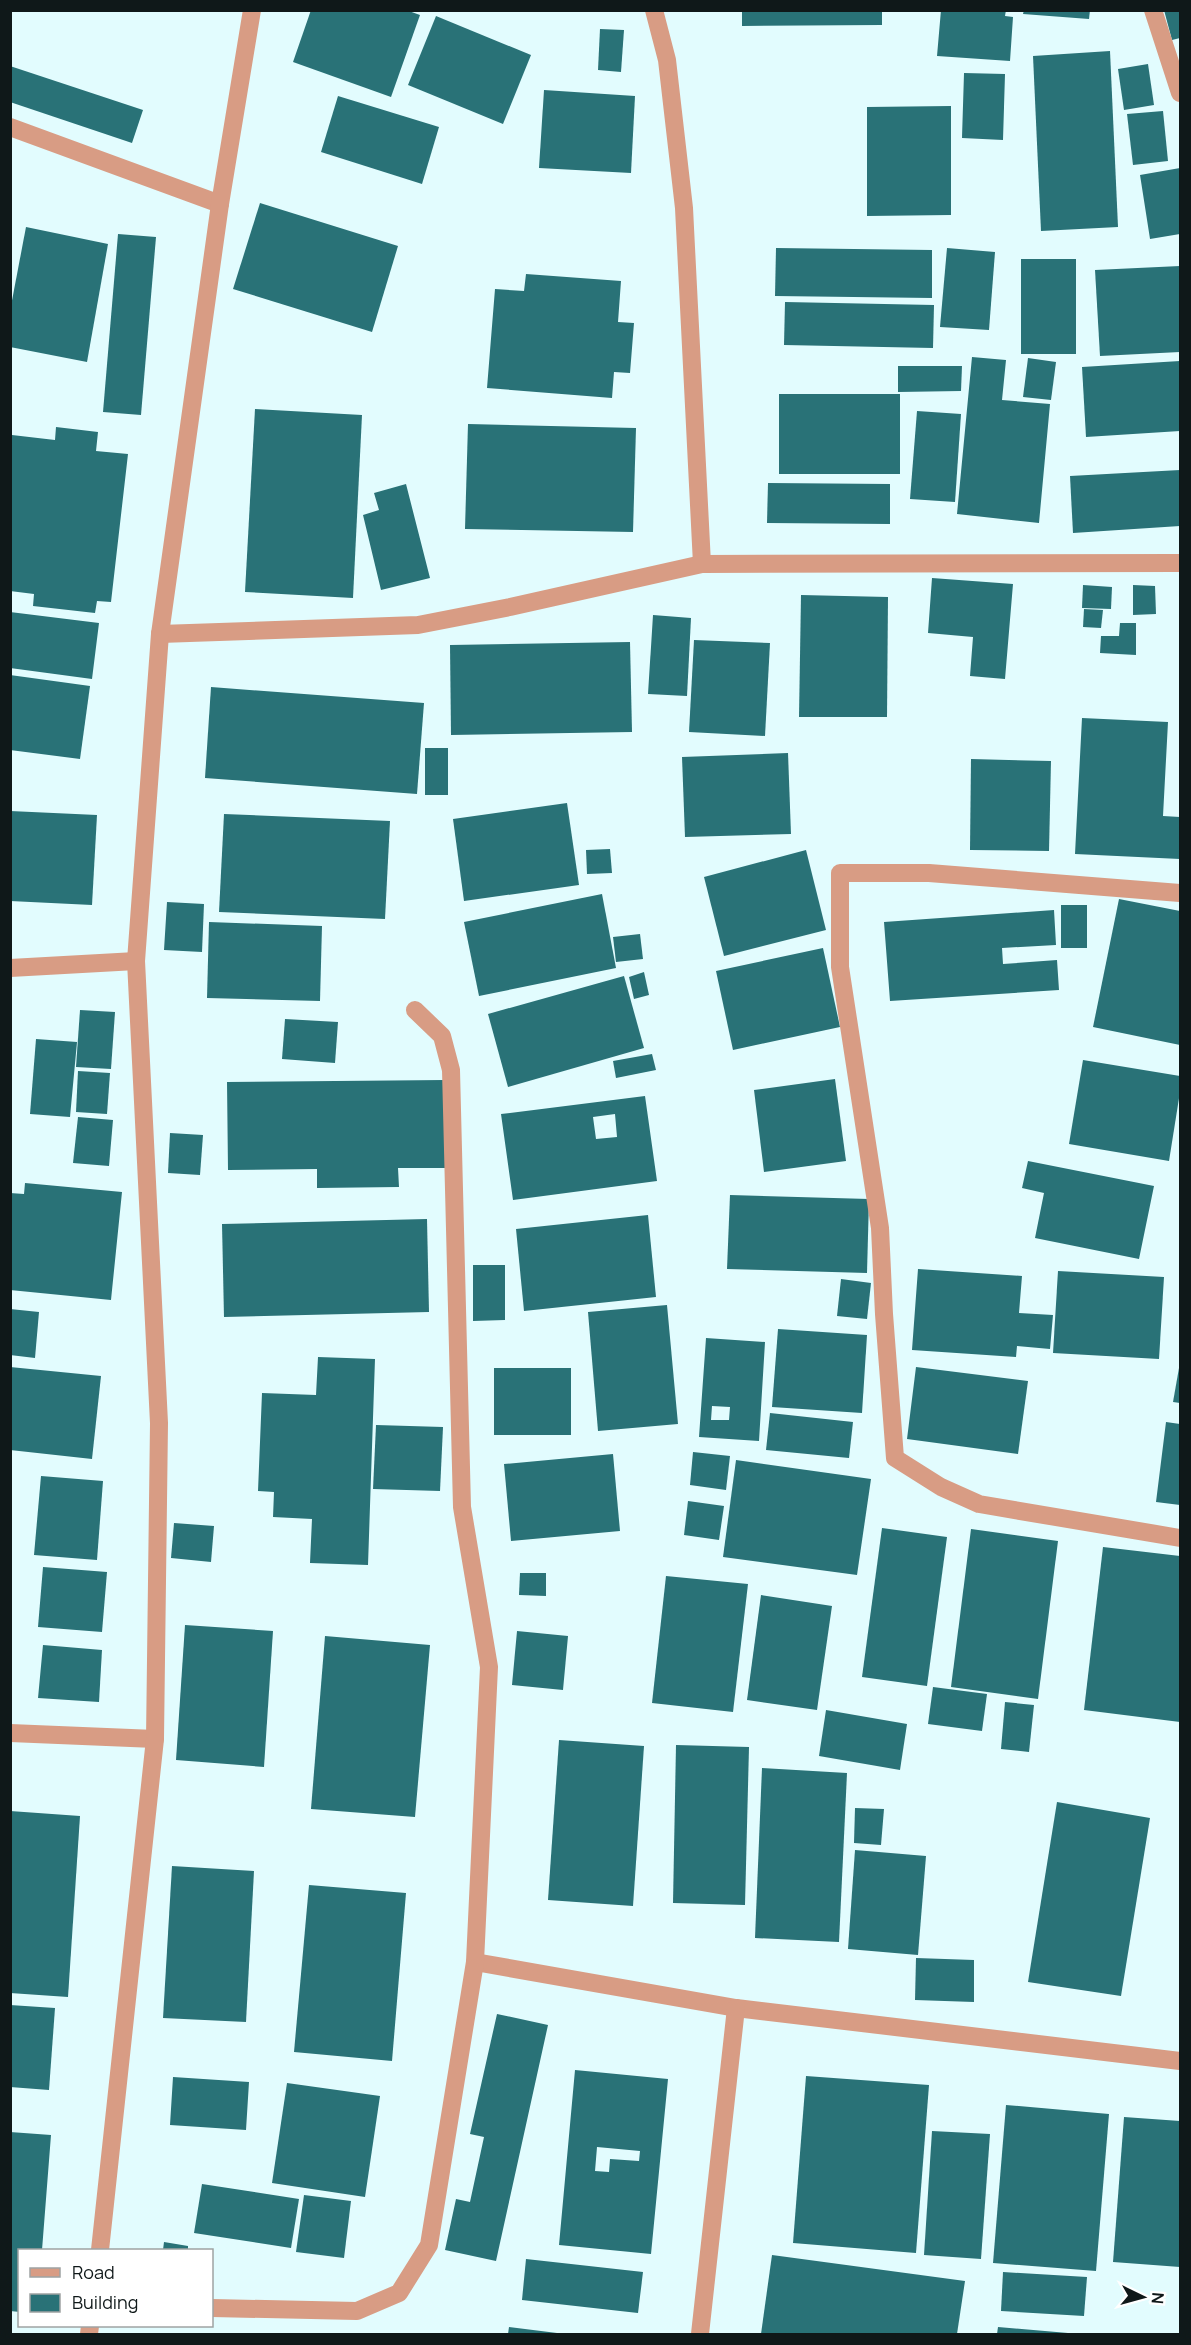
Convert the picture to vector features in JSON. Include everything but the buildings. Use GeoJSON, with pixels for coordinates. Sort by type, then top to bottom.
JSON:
{"type":"FeatureCollection","features":[{"type":"Feature","properties":{"kind":"street"},"geometry":{"type":"LineString","coordinates":[[100,2249],[155,1739],[159,1423],[136,961],[160,634],[220,204],[252,10]]}},
{"type":"Feature","properties":{"kind":"street"},"geometry":{"type":"LineString","coordinates":[[654,10],[667,60],[684,208],[702,564]]}},
{"type":"Feature","properties":{"kind":"street"},"geometry":{"type":"LineString","coordinates":[[1153,10],[1180,93]]}},
{"type":"Feature","properties":{"kind":"street"},"geometry":{"type":"LineString","coordinates":[[10,127],[220,204]]}},
{"type":"Feature","properties":{"kind":"street"},"geometry":{"type":"LineString","coordinates":[[160,634],[418,625],[510,608],[702,564],[1180,563]]}},
{"type":"Feature","properties":{"kind":"street"},"geometry":{"type":"LineString","coordinates":[[1180,893],[929,873],[840,873],[840,967],[880,1228],[884,1314],[896,1458],[941,1487],[979,1504],[1180,1538]]}},
{"type":"Feature","properties":{"kind":"street"},"geometry":{"type":"LineString","coordinates":[[10,968],[136,961]]}},
{"type":"Feature","properties":{"kind":"street"},"geometry":{"type":"LineString","coordinates":[[213,2308],[357,2311],[399,2293],[429,2245],[476,1962],[489,1667],[462,1507],[451,1070],[442,1036],[415,1010]]}},
{"type":"Feature","properties":{"kind":"street"},"geometry":{"type":"LineString","coordinates":[[10,1733],[155,1739]]}},
{"type":"Feature","properties":{"kind":"street"},"geometry":{"type":"LineString","coordinates":[[476,1962],[736,2008],[1180,2061]]}},
{"type":"Feature","properties":{"kind":"street"},"geometry":{"type":"LineString","coordinates":[[699,2334],[736,2008]]}}]}
